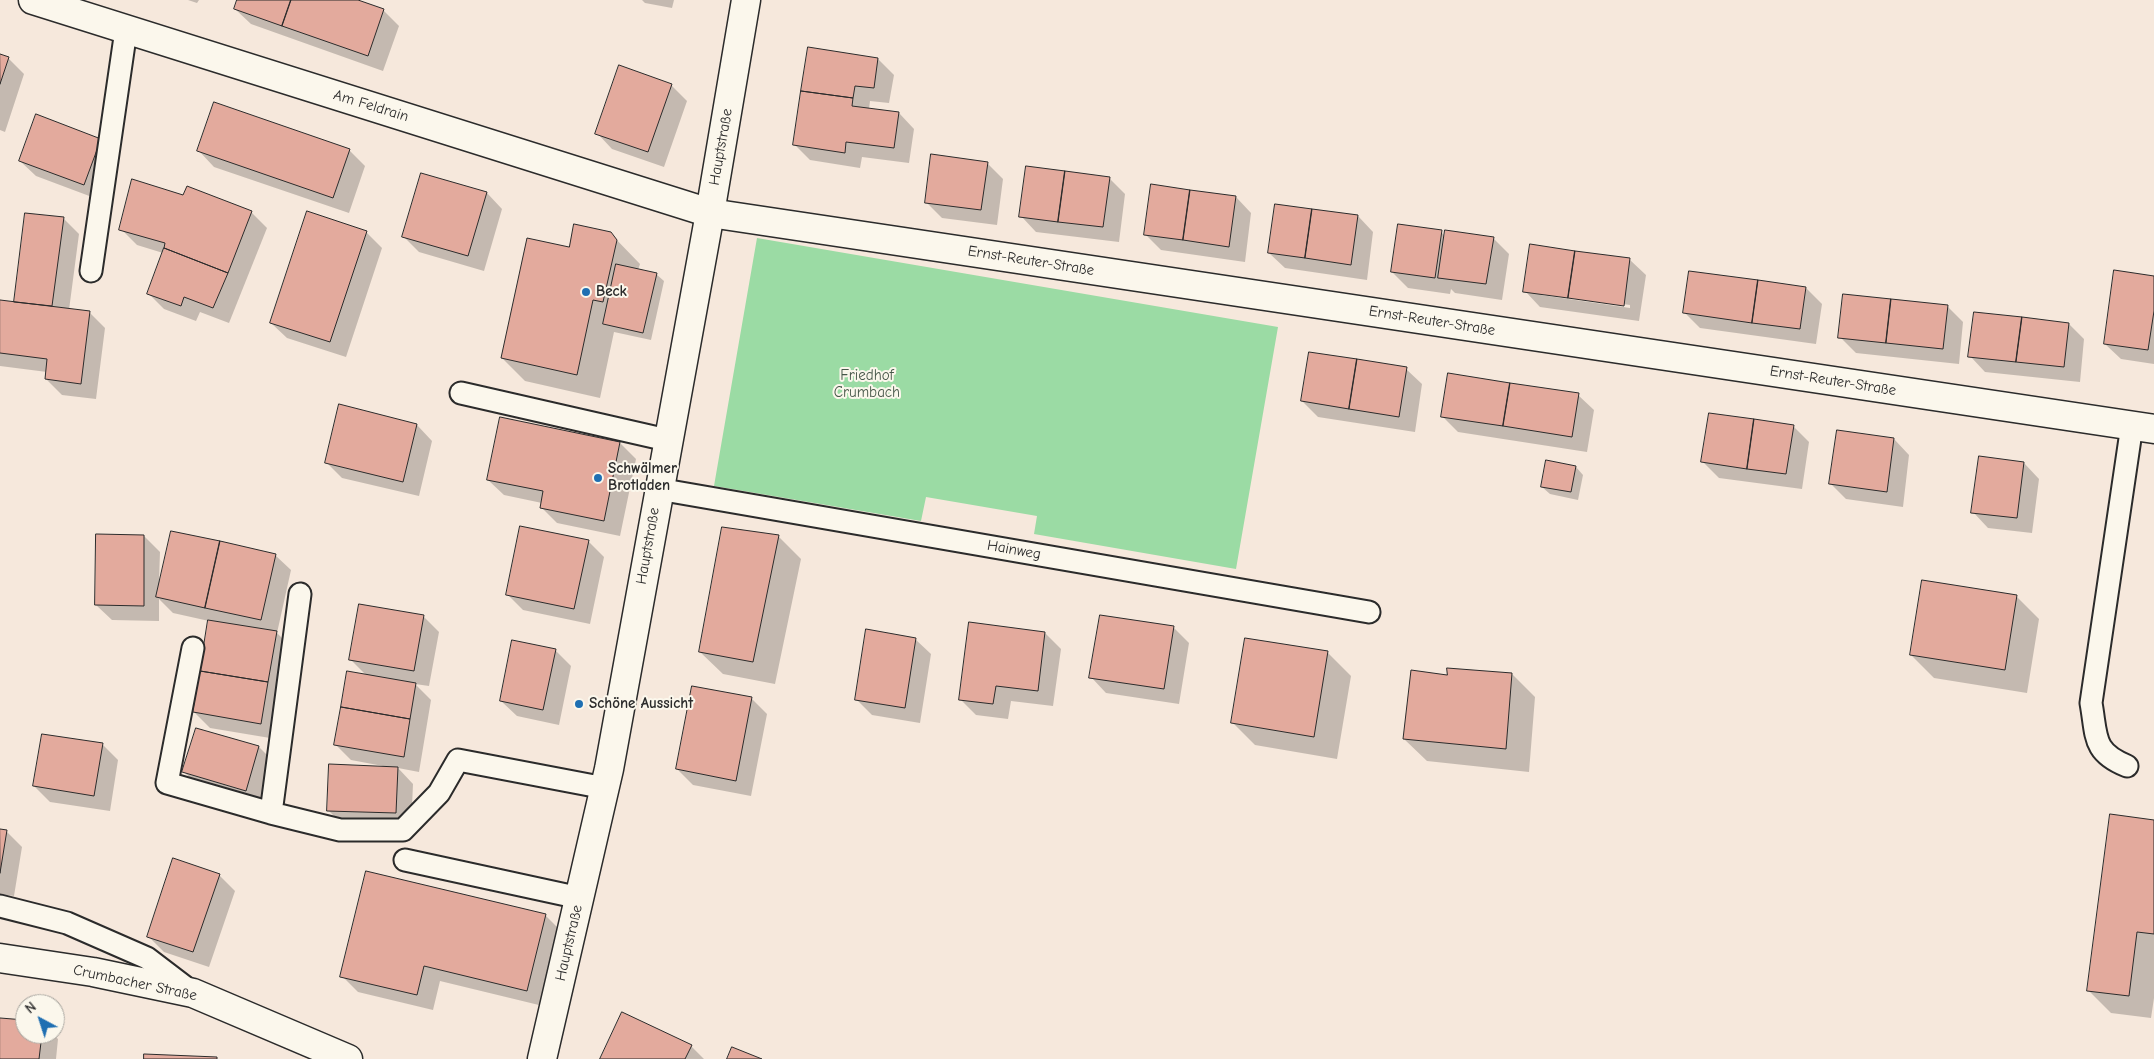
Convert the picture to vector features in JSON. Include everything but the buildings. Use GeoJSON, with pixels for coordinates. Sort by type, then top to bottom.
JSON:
{"type":"FeatureCollection","features":[{"type":"Feature","properties":{"kind":"street","name":"Am Feldrain"},"geometry":{"type":"LineString","coordinates":[[33,0],[710,213]]}},
{"type":"Feature","properties":{"kind":"street","name":"Hauptstraße"},"geometry":{"type":"LineString","coordinates":[[542,1059],[605,788],[658,489],[710,213],[746,0]]}},
{"type":"Feature","properties":{"kind":"street","name":"Ernst-Reuter-Straße"},"geometry":{"type":"LineString","coordinates":[[710,213],[2143,427]]}},
{"type":"Feature","properties":{"kind":"street","name":"Crumbacher Straße"},"geometry":{"type":"LineString","coordinates":[[0,958],[93,972],[193,993],[348,1059]]}},
{"type":"Feature","properties":{"kind":"lane"},"geometry":{"type":"LineString","coordinates":[[91,271],[126,30]]}},
{"type":"Feature","properties":{"kind":"lane"},"geometry":{"type":"LineString","coordinates":[[461,393],[668,440]]}},
{"type":"Feature","properties":{"kind":"lane"},"geometry":{"type":"LineString","coordinates":[[2127,766],[2110,759],[2099,746],[2091,703],[2143,427]]}},
{"type":"Feature","properties":{"kind":"lane","name":"Hainweg"},"geometry":{"type":"LineString","coordinates":[[658,489],[1369,612]]}},
{"type":"Feature","properties":{"kind":"lane"},"geometry":{"type":"LineString","coordinates":[[271,813],[300,594]]}},
{"type":"Feature","properties":{"kind":"lane"},"geometry":{"type":"LineString","coordinates":[[193,648],[167,783],[271,813],[340,830],[403,830],[439,793],[458,760],[605,788]]}},
{"type":"Feature","properties":{"kind":"lane"},"geometry":{"type":"LineString","coordinates":[[404,860],[580,898]]}},
{"type":"Feature","properties":{"kind":"lane"},"geometry":{"type":"LineString","coordinates":[[0,906],[67,923],[147,958],[193,993]]}},
{"type":"Feature","properties":{"kind":"green space","name":"Friedhof Crumbach"},"geometry":{"type":"Polygon","coordinates":[[[757,238],[1278,327],[1236,569],[1034,534],[1037,516],[926,497],[921,521],[714,486],[757,238]]]}},
{"type":"Feature","properties":{"kind":"place","name":"Beck"},"geometry":{"type":"Point","coordinates":[586,292]}},
{"type":"Feature","properties":{"kind":"place","name":"Schwälmer Brotladen"},"geometry":{"type":"Point","coordinates":[598,478]}},
{"type":"Feature","properties":{"kind":"place","name":"Schöne Aussicht"},"geometry":{"type":"Point","coordinates":[579,704]}}]}
